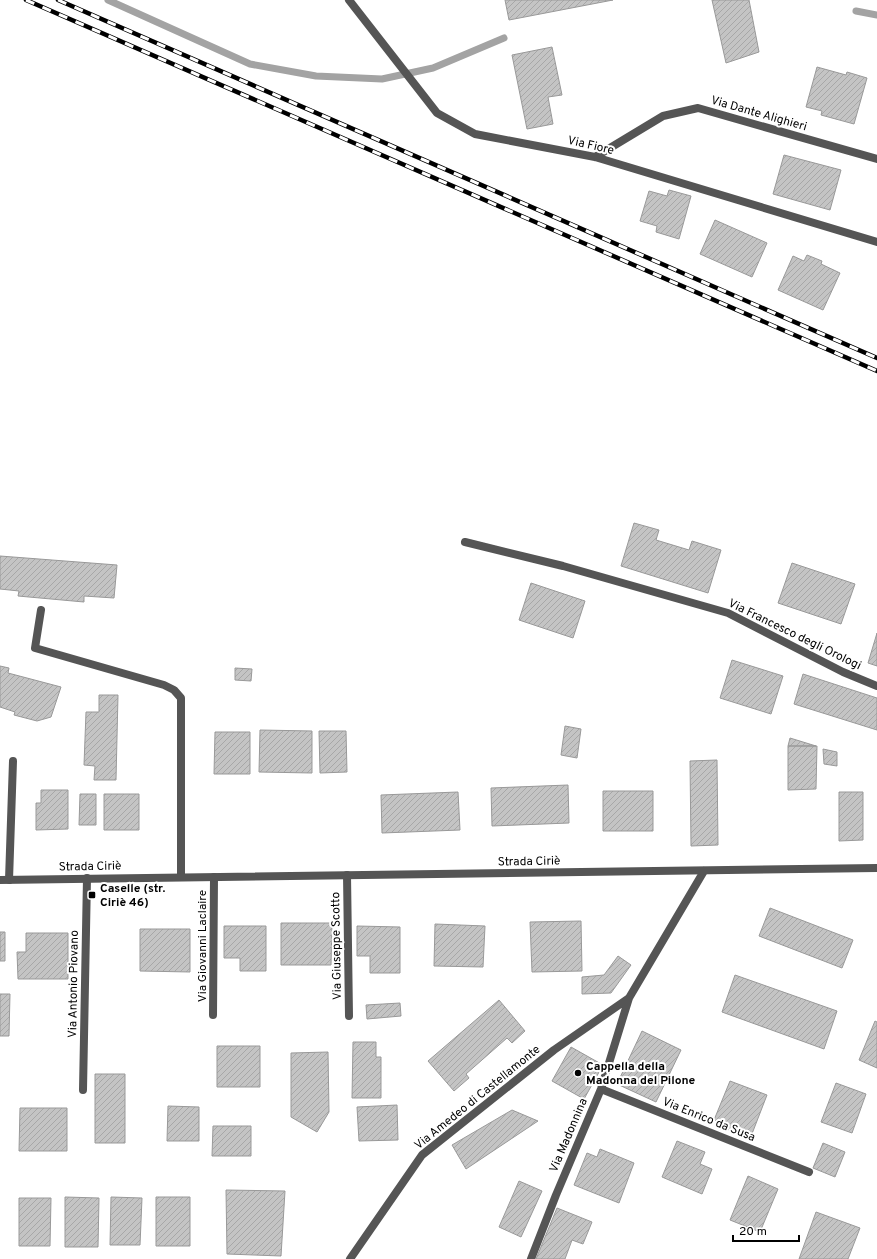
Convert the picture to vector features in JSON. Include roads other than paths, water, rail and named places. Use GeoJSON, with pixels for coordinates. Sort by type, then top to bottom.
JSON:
{"type":"FeatureCollection","features":[{"type":"Feature","properties":{"kind":"street","name":"Via Fiore"},"geometry":{"type":"LineString","coordinates":[[350,0],[437,113],[475,134],[595,157],[877,242]]}},
{"type":"Feature","properties":{"kind":"street","name":"Via Dante Alighieri"},"geometry":{"type":"LineString","coordinates":[[595,157],[663,116],[698,108],[877,159]]}},
{"type":"Feature","properties":{"kind":"street","name":"Via Francesco degli Orologi"},"geometry":{"type":"LineString","coordinates":[[465,542],[563,566],[728,613],[843,672],[877,686]]}},
{"type":"Feature","properties":{"kind":"street"},"geometry":{"type":"LineString","coordinates":[[41,610],[35,648],[164,685],[174,690],[181,698],[181,877]]}},
{"type":"Feature","properties":{"kind":"street"},"geometry":{"type":"LineString","coordinates":[[9,880],[13,761]]}},
{"type":"Feature","properties":{"kind":"street","name":"Strada Ciriè"},"geometry":{"type":"LineString","coordinates":[[0,880],[877,868]]}},
{"type":"Feature","properties":{"kind":"street","name":"Via Madonnina"},"geometry":{"type":"LineString","coordinates":[[531,1259],[600,1090],[629,998],[704,871]]}},
{"type":"Feature","properties":{"kind":"street","name":"Via Giuseppe Scotto"},"geometry":{"type":"LineString","coordinates":[[347,875],[349,1016]]}},
{"type":"Feature","properties":{"kind":"street","name":"Via Giovanni Laclaire"},"geometry":{"type":"LineString","coordinates":[[213,1015],[214,877]]}},
{"type":"Feature","properties":{"kind":"street","name":"Via Antonio Piovano"},"geometry":{"type":"LineString","coordinates":[[82,1090],[87,878]]}},
{"type":"Feature","properties":{"kind":"street","name":"Via Amedeo di Castellamonte"},"geometry":{"type":"LineString","coordinates":[[350,1259],[422,1155],[554,1050],[629,998]]}},
{"type":"Feature","properties":{"kind":"street","name":"Via Enrico da Susa"},"geometry":{"type":"LineString","coordinates":[[600,1090],[809,1172]]}},
{"type":"Feature","properties":{"kind":"waterway"},"geometry":{"type":"LineString","coordinates":[[108,0],[250,64],[316,76],[382,79],[433,68],[504,38]]}},
{"type":"Feature","properties":{"kind":"waterway"},"geometry":{"type":"LineString","coordinates":[[856,11],[877,15]]}},
{"type":"Feature","properties":{"kind":"railway"},"geometry":{"type":"LineString","coordinates":[[26,0],[877,371]]}},
{"type":"Feature","properties":{"kind":"railway"},"geometry":{"type":"LineString","coordinates":[[58,0],[877,358]]}},
{"type":"Feature","properties":{"kind":"place","name":"Caselle (str. Ciriè 46)"},"geometry":{"type":"Point","coordinates":[92,895]}},
{"type":"Feature","properties":{"kind":"place","name":"Cappella della Madonna del Pilone"},"geometry":{"type":"Point","coordinates":[578,1073]}}]}
